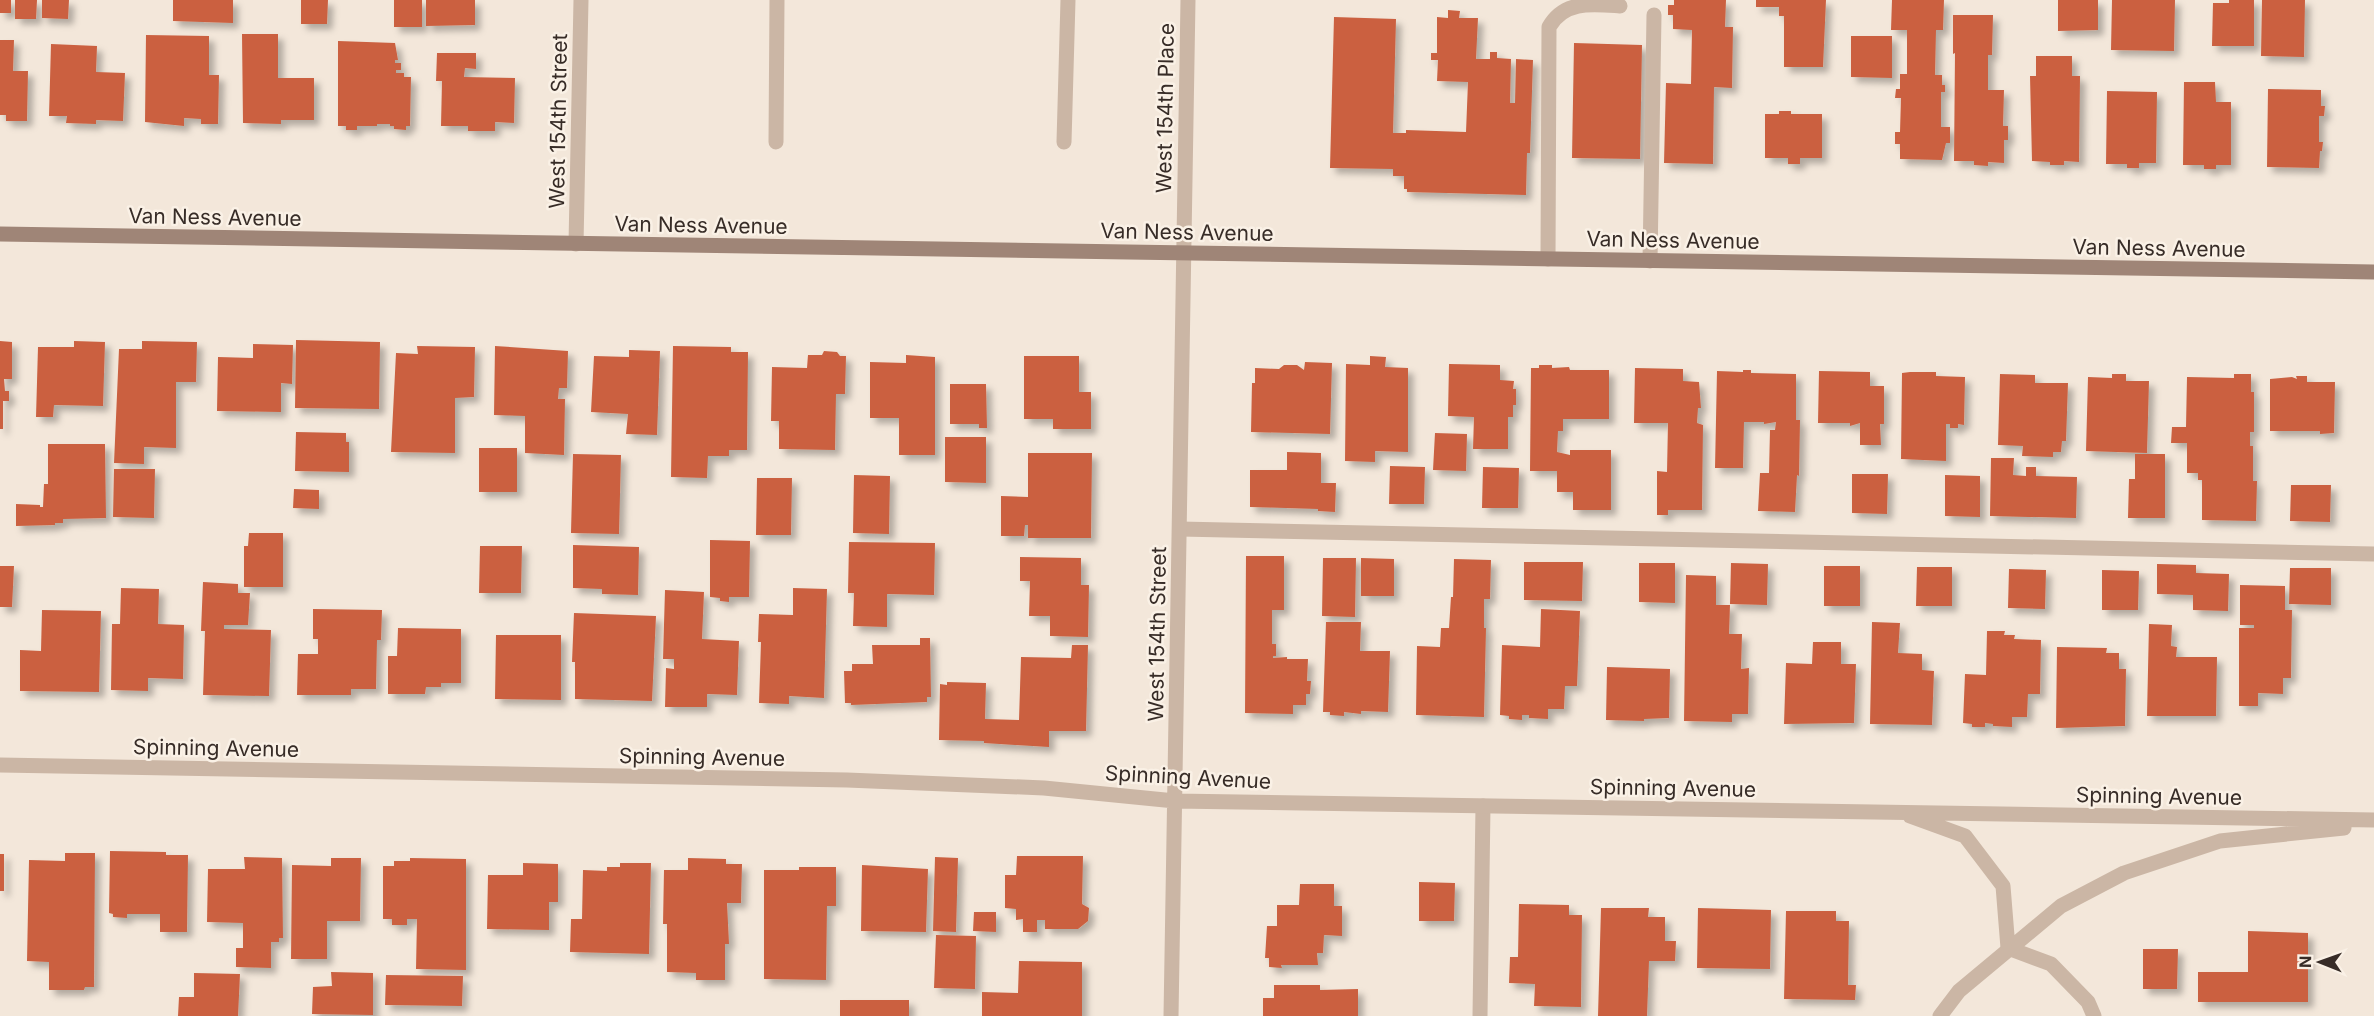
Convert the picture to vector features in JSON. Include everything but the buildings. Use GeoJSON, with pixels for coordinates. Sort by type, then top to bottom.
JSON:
{"type":"FeatureCollection","features":[{"type":"Feature","properties":{"kind":"main road","name":"Van Ness Avenue"},"geometry":{"type":"LineString","coordinates":[[0,234],[2374,272]]}},
{"type":"Feature","properties":{"kind":"street","name":"West 154th Street"},"geometry":{"type":"LineString","coordinates":[[576,244],[581,0]]}},
{"type":"Feature","properties":{"kind":"street"},"geometry":{"type":"LineString","coordinates":[[776,142],[777,0]]}},
{"type":"Feature","properties":{"kind":"street"},"geometry":{"type":"LineString","coordinates":[[1064,142],[1068,0]]}},
{"type":"Feature","properties":{"kind":"street","name":"West 154th Place"},"geometry":{"type":"LineString","coordinates":[[1183,253],[1188,0]]}},
{"type":"Feature","properties":{"kind":"street"},"geometry":{"type":"LineString","coordinates":[[1548,259],[1549,27],[1555,15],[1571,7],[1590,3],[1620,6]]}},
{"type":"Feature","properties":{"kind":"street"},"geometry":{"type":"LineString","coordinates":[[1650,261],[1654,15]]}},
{"type":"Feature","properties":{"kind":"street","name":"West 154th Street"},"geometry":{"type":"LineString","coordinates":[[1172,1016],[1183,253]]}},
{"type":"Feature","properties":{"kind":"street"},"geometry":{"type":"LineString","coordinates":[[1180,529],[2374,554]]}},
{"type":"Feature","properties":{"kind":"street","name":"Spinning Avenue"},"geometry":{"type":"LineString","coordinates":[[0,765],[847,780],[1044,788],[1175,801],[2374,822]]}},
{"type":"Feature","properties":{"kind":"street"},"geometry":{"type":"LineString","coordinates":[[1480,1016],[1483,806]]}},
{"type":"Feature","properties":{"kind":"street"},"geometry":{"type":"LineString","coordinates":[[1899,812],[1965,836],[2003,886],[2008,948]]}},
{"type":"Feature","properties":{"kind":"street"},"geometry":{"type":"LineString","coordinates":[[1940,1016],[1959,991],[2061,906],[2124,873],[2220,842],[2374,822]]}},
{"type":"Feature","properties":{"kind":"street"},"geometry":{"type":"LineString","coordinates":[[2008,948],[2050,964],[2088,1002],[2094,1016]]}}]}
